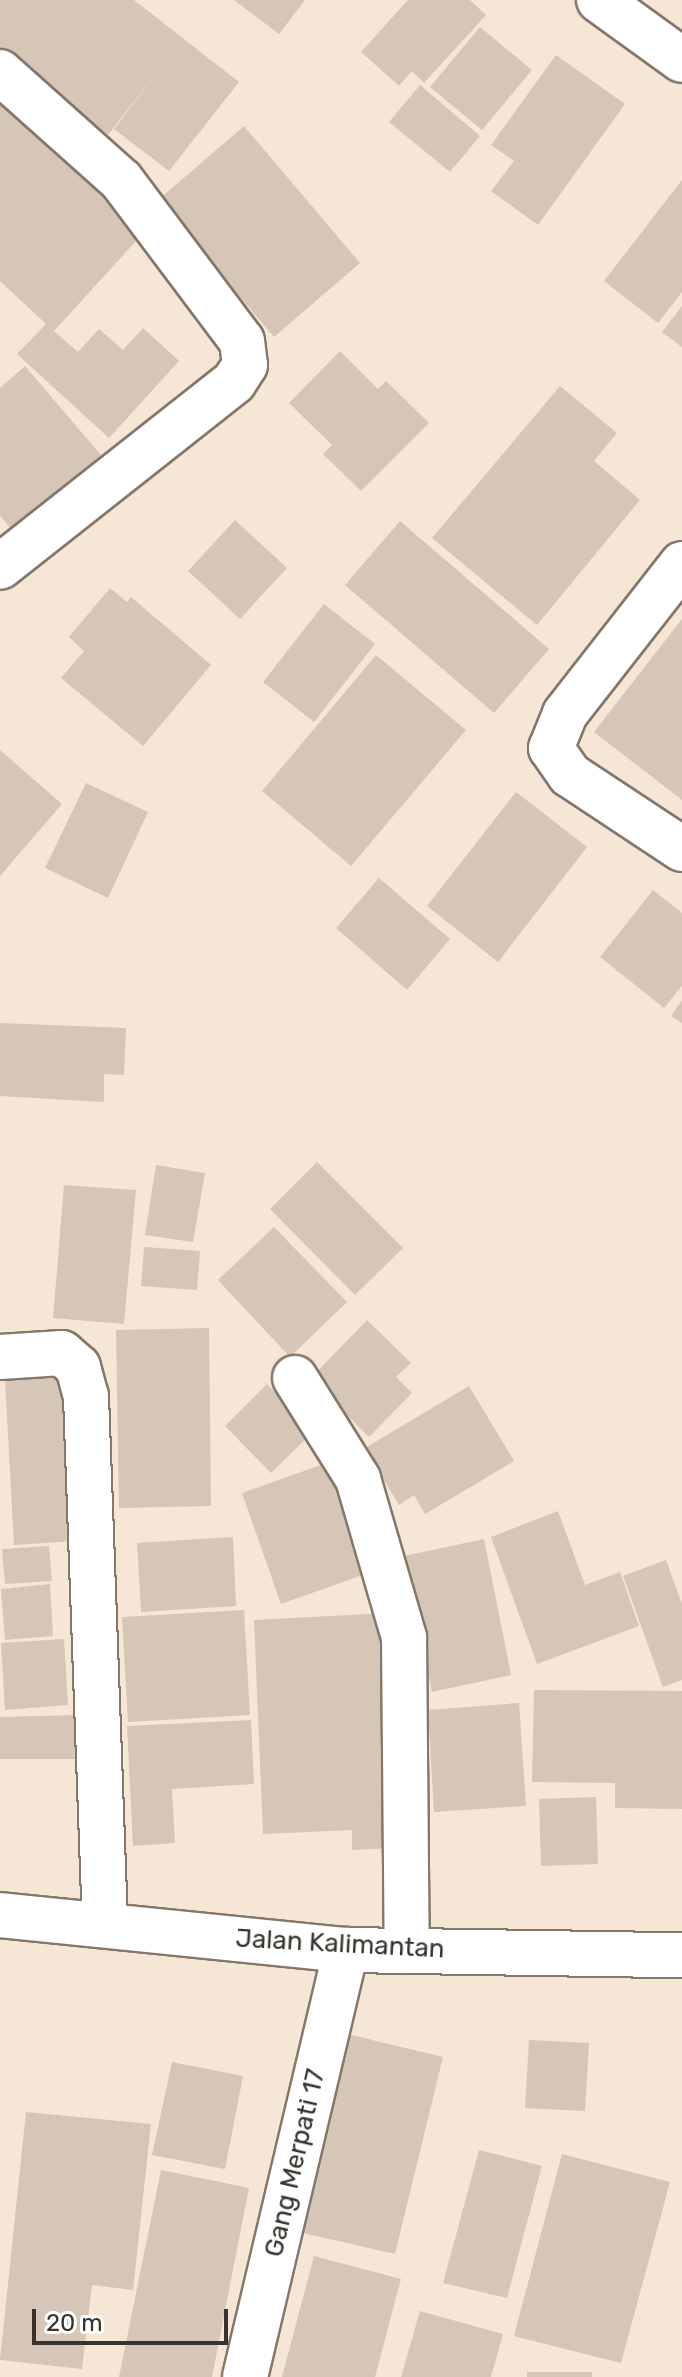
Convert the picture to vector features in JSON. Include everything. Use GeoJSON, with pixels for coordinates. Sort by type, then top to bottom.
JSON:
{"type":"FeatureCollection","features":[{"type":"Feature","properties":{"kind":"street"},"geometry":{"type":"LineString","coordinates":[[599,0],[682,60]]}},
{"type":"Feature","properties":{"kind":"street"},"geometry":{"type":"LineString","coordinates":[[0,72],[121,180],[242,341],[245,365],[234,382],[0,567]]}},
{"type":"Feature","properties":{"kind":"street"},"geometry":{"type":"LineString","coordinates":[[682,564],[565,714],[551,748],[570,775],[682,849]]}},
{"type":"Feature","properties":{"kind":"street"},"geometry":{"type":"LineString","coordinates":[[0,1357],[62,1353],[78,1367],[86,1396],[105,1924]]}},
{"type":"Feature","properties":{"kind":"street"},"geometry":{"type":"LineString","coordinates":[[295,1378],[358,1479],[404,1637],[407,1951]]}},
{"type":"Feature","properties":{"kind":"street","name":"Jalan Kalimantan"},"geometry":{"type":"LineString","coordinates":[[0,1915],[346,1950],[682,1955]]}},
{"type":"Feature","properties":{"kind":"street","name":"Gang Merpati 17"},"geometry":{"type":"LineString","coordinates":[[245,2377],[346,1950]]}},
{"type":"Feature","properties":{"kind":"building"},"geometry":{"type":"Polygon","coordinates":[[[0,0],[134,0],[239,82],[169,171],[114,129],[162,66],[108,135],[0,52],[0,0]]]}},
{"type":"Feature","properties":{"kind":"building"},"geometry":{"type":"Polygon","coordinates":[[[234,0],[305,0],[279,34],[234,0]]]}},
{"type":"Feature","properties":{"kind":"building"},"geometry":{"type":"Polygon","coordinates":[[[408,0],[470,0],[486,15],[424,83],[412,71],[399,86],[361,52],[408,0]]]}},
{"type":"Feature","properties":{"kind":"building"},"geometry":{"type":"Polygon","coordinates":[[[480,27],[532,70],[482,130],[430,87],[480,27]]]}},
{"type":"Feature","properties":{"kind":"building"},"geometry":{"type":"Polygon","coordinates":[[[556,55],[625,104],[538,225],[491,191],[514,161],[491,145],[556,55]]]}},
{"type":"Feature","properties":{"kind":"building"},"geometry":{"type":"Polygon","coordinates":[[[420,85],[480,136],[450,172],[389,122],[420,85]]]}},
{"type":"Feature","properties":{"kind":"building"},"geometry":{"type":"Polygon","coordinates":[[[0,94],[147,229],[54,331],[78,352],[99,329],[123,350],[143,328],[179,361],[109,438],[17,354],[46,324],[0,281],[0,94]]]}},
{"type":"Feature","properties":{"kind":"building"},"geometry":{"type":"Polygon","coordinates":[[[244,126],[360,263],[274,337],[158,200],[244,126]]]}},
{"type":"Feature","properties":{"kind":"building"},"geometry":{"type":"Polygon","coordinates":[[[682,180],[682,292],[658,323],[604,281],[682,180]]]}},
{"type":"Feature","properties":{"kind":"building"},"geometry":{"type":"Polygon","coordinates":[[[682,306],[682,347],[662,332],[682,306]]]}},
{"type":"Feature","properties":{"kind":"building"},"geometry":{"type":"Polygon","coordinates":[[[340,351],[378,389],[386,381],[429,423],[361,491],[323,454],[332,445],[289,403],[340,351]]]}},
{"type":"Feature","properties":{"kind":"building"},"geometry":{"type":"Polygon","coordinates":[[[25,366],[101,455],[12,530],[0,516],[0,388],[25,366]]]}},
{"type":"Feature","properties":{"kind":"building"},"geometry":{"type":"Polygon","coordinates":[[[560,386],[617,433],[594,461],[640,500],[537,625],[432,538],[560,386]]]}},
{"type":"Feature","properties":{"kind":"building"},"geometry":{"type":"Polygon","coordinates":[[[235,520],[287,568],[240,619],[188,571],[235,520]]]}},
{"type":"Feature","properties":{"kind":"building"},"geometry":{"type":"Polygon","coordinates":[[[400,521],[549,649],[494,713],[345,585],[400,521]]]}},
{"type":"Feature","properties":{"kind":"building"},"geometry":{"type":"Polygon","coordinates":[[[110,588],[127,602],[131,597],[211,665],[143,746],[61,678],[84,651],[69,637],[110,588]]]}},
{"type":"Feature","properties":{"kind":"building"},"geometry":{"type":"Polygon","coordinates":[[[324,604],[375,644],[314,722],[263,682],[324,604]]]}},
{"type":"Feature","properties":{"kind":"building"},"geometry":{"type":"Polygon","coordinates":[[[682,619],[682,800],[594,732],[682,619]]]}},
{"type":"Feature","properties":{"kind":"building"},"geometry":{"type":"Polygon","coordinates":[[[376,655],[466,730],[351,866],[262,791],[376,655]]]}},
{"type":"Feature","properties":{"kind":"building"},"geometry":{"type":"Polygon","coordinates":[[[0,750],[62,804],[0,876],[0,750]]]}},
{"type":"Feature","properties":{"kind":"building"},"geometry":{"type":"Polygon","coordinates":[[[86,783],[148,812],[108,898],[45,868],[86,783]]]}},
{"type":"Feature","properties":{"kind":"building"},"geometry":{"type":"Polygon","coordinates":[[[516,792],[587,847],[498,962],[427,906],[516,792]]]}},
{"type":"Feature","properties":{"kind":"building"},"geometry":{"type":"Polygon","coordinates":[[[379,878],[450,939],[407,990],[336,928],[379,878]]]}},
{"type":"Feature","properties":{"kind":"building"},"geometry":{"type":"Polygon","coordinates":[[[653,890],[682,913],[682,986],[664,1008],[600,957],[653,890]]]}},
{"type":"Feature","properties":{"kind":"building"},"geometry":{"type":"Polygon","coordinates":[[[682,1000],[682,1023],[671,1016],[682,1000]]]}},
{"type":"Feature","properties":{"kind":"building"},"geometry":{"type":"Polygon","coordinates":[[[0,1023],[126,1028],[124,1075],[104,1074],[104,1102],[0,1096],[0,1023]]]}},
{"type":"Feature","properties":{"kind":"building"},"geometry":{"type":"Polygon","coordinates":[[[317,1162],[403,1248],[355,1295],[270,1209],[317,1162]]]}},
{"type":"Feature","properties":{"kind":"building"},"geometry":{"type":"Polygon","coordinates":[[[156,1165],[205,1173],[193,1242],[145,1235],[156,1165]]]}},
{"type":"Feature","properties":{"kind":"building"},"geometry":{"type":"Polygon","coordinates":[[[64,1185],[136,1190],[124,1324],[53,1318],[64,1185]]]}},
{"type":"Feature","properties":{"kind":"building"},"geometry":{"type":"Polygon","coordinates":[[[274,1227],[347,1302],[290,1357],[218,1280],[274,1227]]]}},
{"type":"Feature","properties":{"kind":"building"},"geometry":{"type":"Polygon","coordinates":[[[144,1247],[200,1251],[197,1290],[141,1286],[144,1247]]]}},
{"type":"Feature","properties":{"kind":"building"},"geometry":{"type":"Polygon","coordinates":[[[367,1320],[411,1363],[396,1377],[412,1393],[369,1437],[310,1379],[367,1320]]]}},
{"type":"Feature","properties":{"kind":"building"},"geometry":{"type":"Polygon","coordinates":[[[209,1328],[211,1506],[119,1508],[116,1330],[209,1328]]]}},
{"type":"Feature","properties":{"kind":"building"},"geometry":{"type":"Polygon","coordinates":[[[65,1376],[74,1541],[14,1545],[5,1380],[65,1376]]]}},
{"type":"Feature","properties":{"kind":"building"},"geometry":{"type":"Polygon","coordinates":[[[267,1384],[313,1432],[271,1473],[225,1426],[267,1384]]]}},
{"type":"Feature","properties":{"kind":"building"},"geometry":{"type":"Polygon","coordinates":[[[469,1386],[514,1461],[425,1514],[414,1495],[399,1505],[365,1448],[469,1386]]]}},
{"type":"Feature","properties":{"kind":"building"},"geometry":{"type":"Polygon","coordinates":[[[335,1460],[374,1571],[281,1604],[242,1493],[335,1460]]]}},
{"type":"Feature","properties":{"kind":"building"},"geometry":{"type":"Polygon","coordinates":[[[558,1511],[585,1585],[620,1572],[639,1626],[537,1664],[491,1537],[558,1511]]]}},
{"type":"Feature","properties":{"kind":"building"},"geometry":{"type":"Polygon","coordinates":[[[233,1537],[236,1606],[141,1612],[137,1543],[233,1537]]]}},
{"type":"Feature","properties":{"kind":"building"},"geometry":{"type":"Polygon","coordinates":[[[484,1539],[511,1675],[432,1692],[404,1556],[484,1539]]]}},
{"type":"Feature","properties":{"kind":"building"},"geometry":{"type":"Polygon","coordinates":[[[49,1546],[52,1581],[5,1584],[2,1549],[49,1546]]]}},
{"type":"Feature","properties":{"kind":"building"},"geometry":{"type":"Polygon","coordinates":[[[666,1560],[682,1604],[682,1680],[663,1687],[623,1576],[666,1560]]]}},
{"type":"Feature","properties":{"kind":"building"},"geometry":{"type":"Polygon","coordinates":[[[50,1584],[53,1636],[5,1640],[1,1589],[50,1584]]]}},
{"type":"Feature","properties":{"kind":"building"},"geometry":{"type":"Polygon","coordinates":[[[244,1610],[250,1715],[128,1722],[122,1617],[244,1610]]]}},
{"type":"Feature","properties":{"kind":"building"},"geometry":{"type":"Polygon","coordinates":[[[387,1613],[394,1848],[352,1850],[352,1830],[263,1834],[254,1620],[387,1613]]]}},
{"type":"Feature","properties":{"kind":"building"},"geometry":{"type":"Polygon","coordinates":[[[64,1639],[68,1705],[5,1710],[1,1643],[64,1639]]]}},
{"type":"Feature","properties":{"kind":"building"},"geometry":{"type":"Polygon","coordinates":[[[534,1690],[682,1691],[682,1809],[615,1808],[615,1783],[532,1782],[534,1690]]]}},
{"type":"Feature","properties":{"kind":"building"},"geometry":{"type":"Polygon","coordinates":[[[519,1703],[526,1806],[434,1812],[428,1710],[519,1703]]]}},
{"type":"Feature","properties":{"kind":"building"},"geometry":{"type":"Polygon","coordinates":[[[78,1715],[78,1759],[0,1759],[0,1717],[78,1715]]]}},
{"type":"Feature","properties":{"kind":"building"},"geometry":{"type":"Polygon","coordinates":[[[251,1720],[254,1784],[172,1789],[175,1843],[133,1846],[127,1726],[251,1720]]]}},
{"type":"Feature","properties":{"kind":"building"},"geometry":{"type":"Polygon","coordinates":[[[596,1797],[598,1864],[541,1866],[539,1799],[596,1797]]]}},
{"type":"Feature","properties":{"kind":"building"},"geometry":{"type":"Polygon","coordinates":[[[343,2033],[443,2057],[395,2254],[294,2231],[343,2033]]]}},
{"type":"Feature","properties":{"kind":"building"},"geometry":{"type":"Polygon","coordinates":[[[529,2040],[589,2043],[585,2111],[525,2108],[529,2040]]]}},
{"type":"Feature","properties":{"kind":"building"},"geometry":{"type":"Polygon","coordinates":[[[172,2062],[243,2076],[225,2169],[152,2155],[172,2062]]]}},
{"type":"Feature","properties":{"kind":"building"},"geometry":{"type":"Polygon","coordinates":[[[26,2112],[151,2124],[133,2290],[92,2285],[82,2369],[0,2360],[26,2112]]]}},
{"type":"Feature","properties":{"kind":"building"},"geometry":{"type":"Polygon","coordinates":[[[479,2150],[542,2166],[507,2298],[443,2283],[479,2150]]]}},
{"type":"Feature","properties":{"kind":"building"},"geometry":{"type":"Polygon","coordinates":[[[562,2154],[670,2182],[621,2363],[514,2336],[562,2154]]]}},
{"type":"Feature","properties":{"kind":"building"},"geometry":{"type":"Polygon","coordinates":[[[161,2170],[249,2188],[212,2377],[119,2377],[161,2170]]]}},
{"type":"Feature","properties":{"kind":"building"},"geometry":{"type":"Polygon","coordinates":[[[314,2256],[401,2279],[375,2377],[282,2377],[314,2256]]]}},
{"type":"Feature","properties":{"kind":"building"},"geometry":{"type":"Polygon","coordinates":[[[420,2311],[503,2334],[491,2377],[401,2377],[420,2311]]]}},
{"type":"Feature","properties":{"kind":"building"},"geometry":{"type":"Polygon","coordinates":[[[527,2372],[592,2372],[592,2377],[527,2377],[527,2372]]]}}]}
